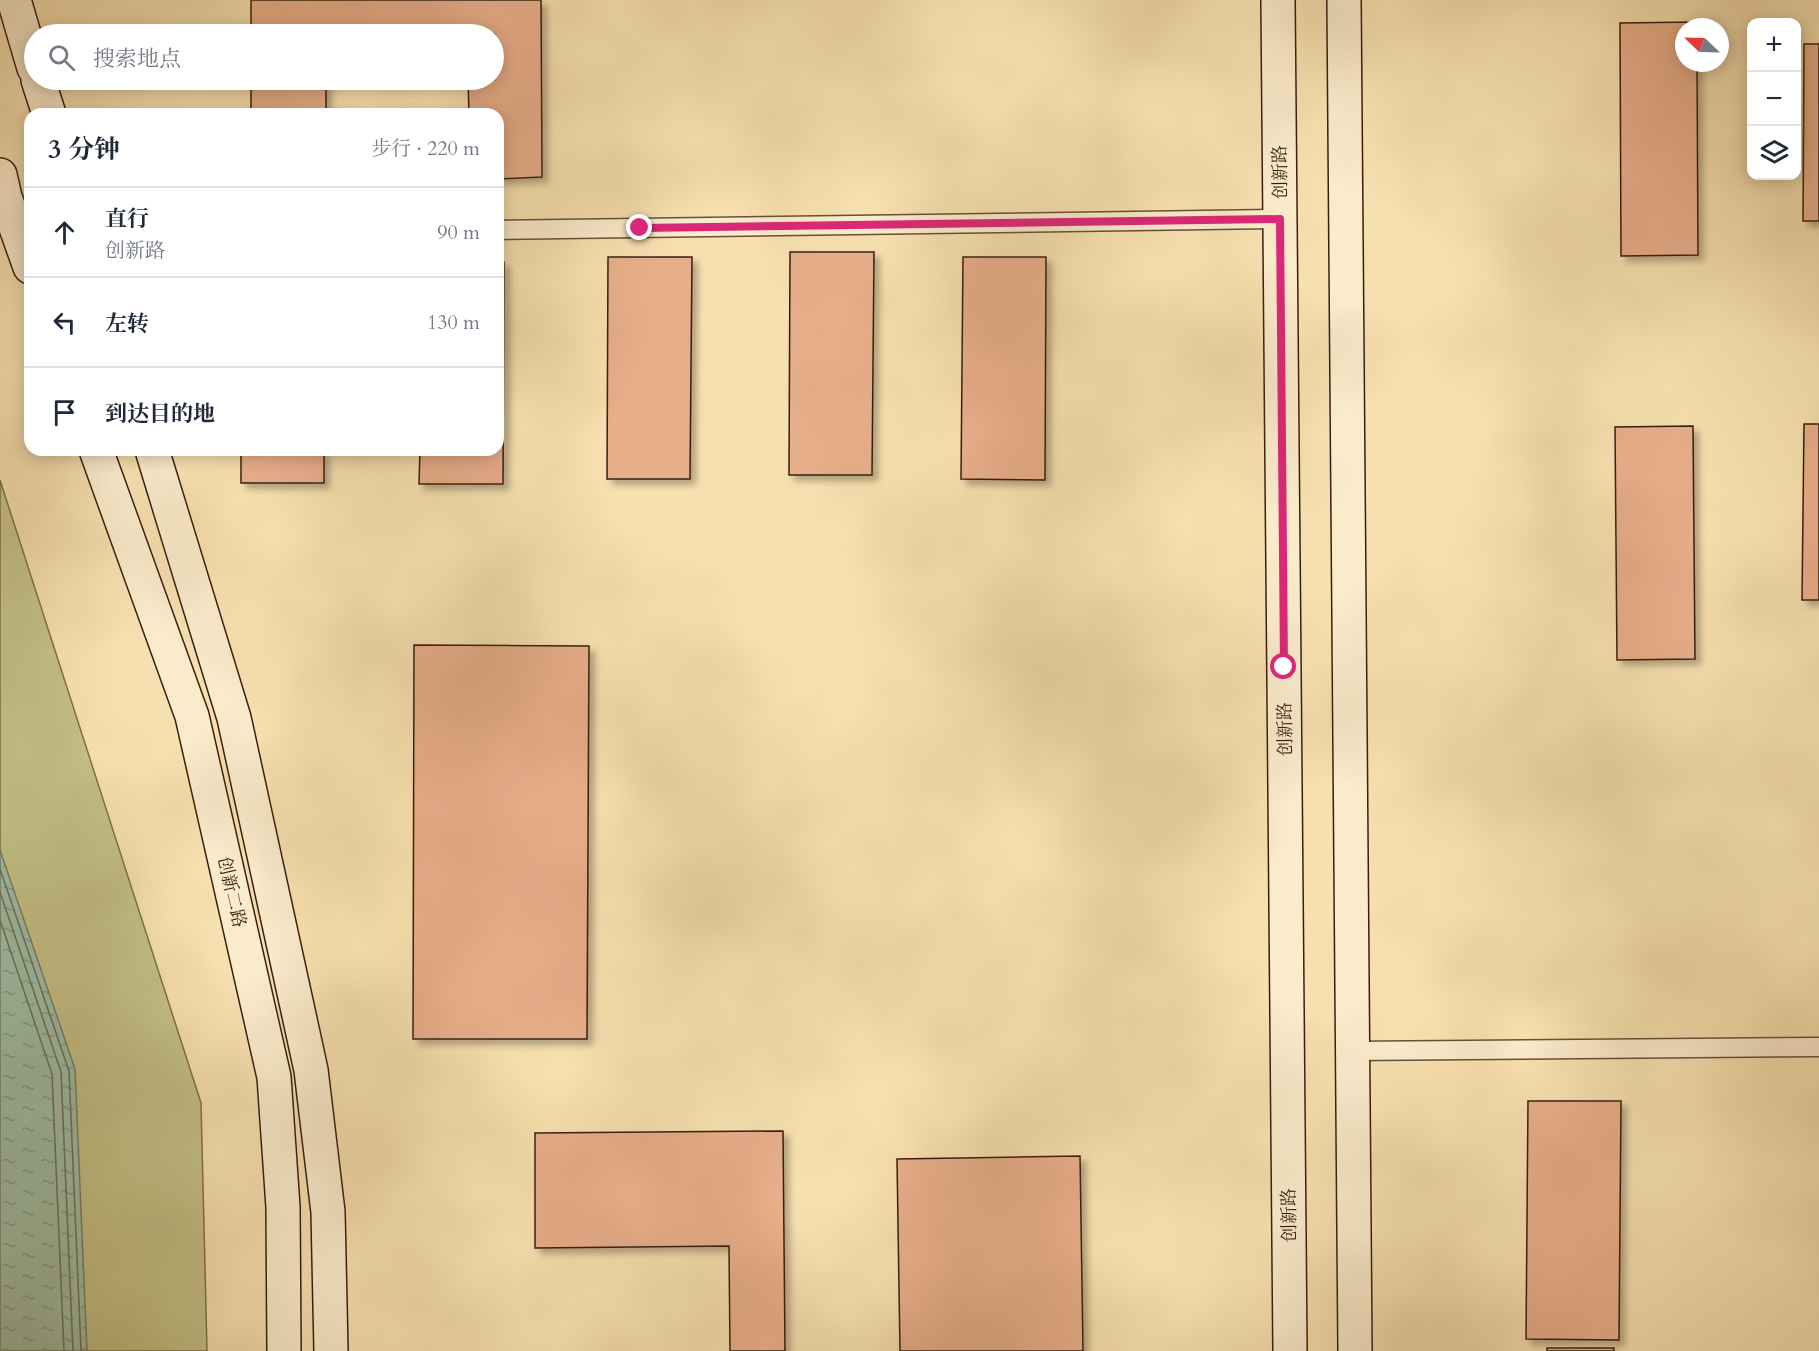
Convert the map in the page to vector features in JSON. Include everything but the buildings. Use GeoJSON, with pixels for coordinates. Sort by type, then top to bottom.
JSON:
{"type":"FeatureCollection","features":[{"type":"Feature","properties":{"kind":"main road"},"geometry":{"type":"LineString","coordinates":[[14,0],[24,34]]}},
{"type":"Feature","properties":{"kind":"main road","name":"创新路"},"geometry":{"type":"LineString","coordinates":[[1278,0],[1290,1351]]}},
{"type":"Feature","properties":{"kind":"main road"},"geometry":{"type":"LineString","coordinates":[[1344,0],[1355,1351]]}},
{"type":"Feature","properties":{"kind":"main road"},"geometry":{"type":"LineString","coordinates":[[41,90],[47,108]]}},
{"type":"Feature","properties":{"kind":"main road"},"geometry":{"type":"LineString","coordinates":[[2,187],[24,250]]}},
{"type":"Feature","properties":{"kind":"main road","name":"创新二路"},"geometry":{"type":"LineString","coordinates":[[98,456],[192,716],[274,1077],[282,1207],[284,1351]]}},
{"type":"Feature","properties":{"kind":"main road"},"geometry":{"type":"LineString","coordinates":[[154,456],[234,718],[311,1070],[327,1212],[331,1351]]}},
{"type":"Feature","properties":{"kind":"lane"},"geometry":{"type":"LineString","coordinates":[[504,230],[1280,219]]}},
{"type":"Feature","properties":{"kind":"lane"},"geometry":{"type":"LineString","coordinates":[[1353,1051],[1819,1047]]}},
{"type":"Feature","properties":{"kind":"shaded area"},"geometry":{"type":"Polygon","coordinates":[[[0,480],[201,1103],[207,1351],[0,1351],[0,480]]]}},
{"type":"Feature","properties":{"kind":"water"},"geometry":{"type":"Polygon","coordinates":[[[0,850],[75,1069],[87,1351],[0,1351],[0,850]]]}},
{"type":"Feature","properties":{"kind":"route"},"geometry":{"type":"LineString","coordinates":[[640,228],[1280,219],[1284,667]]}}]}
